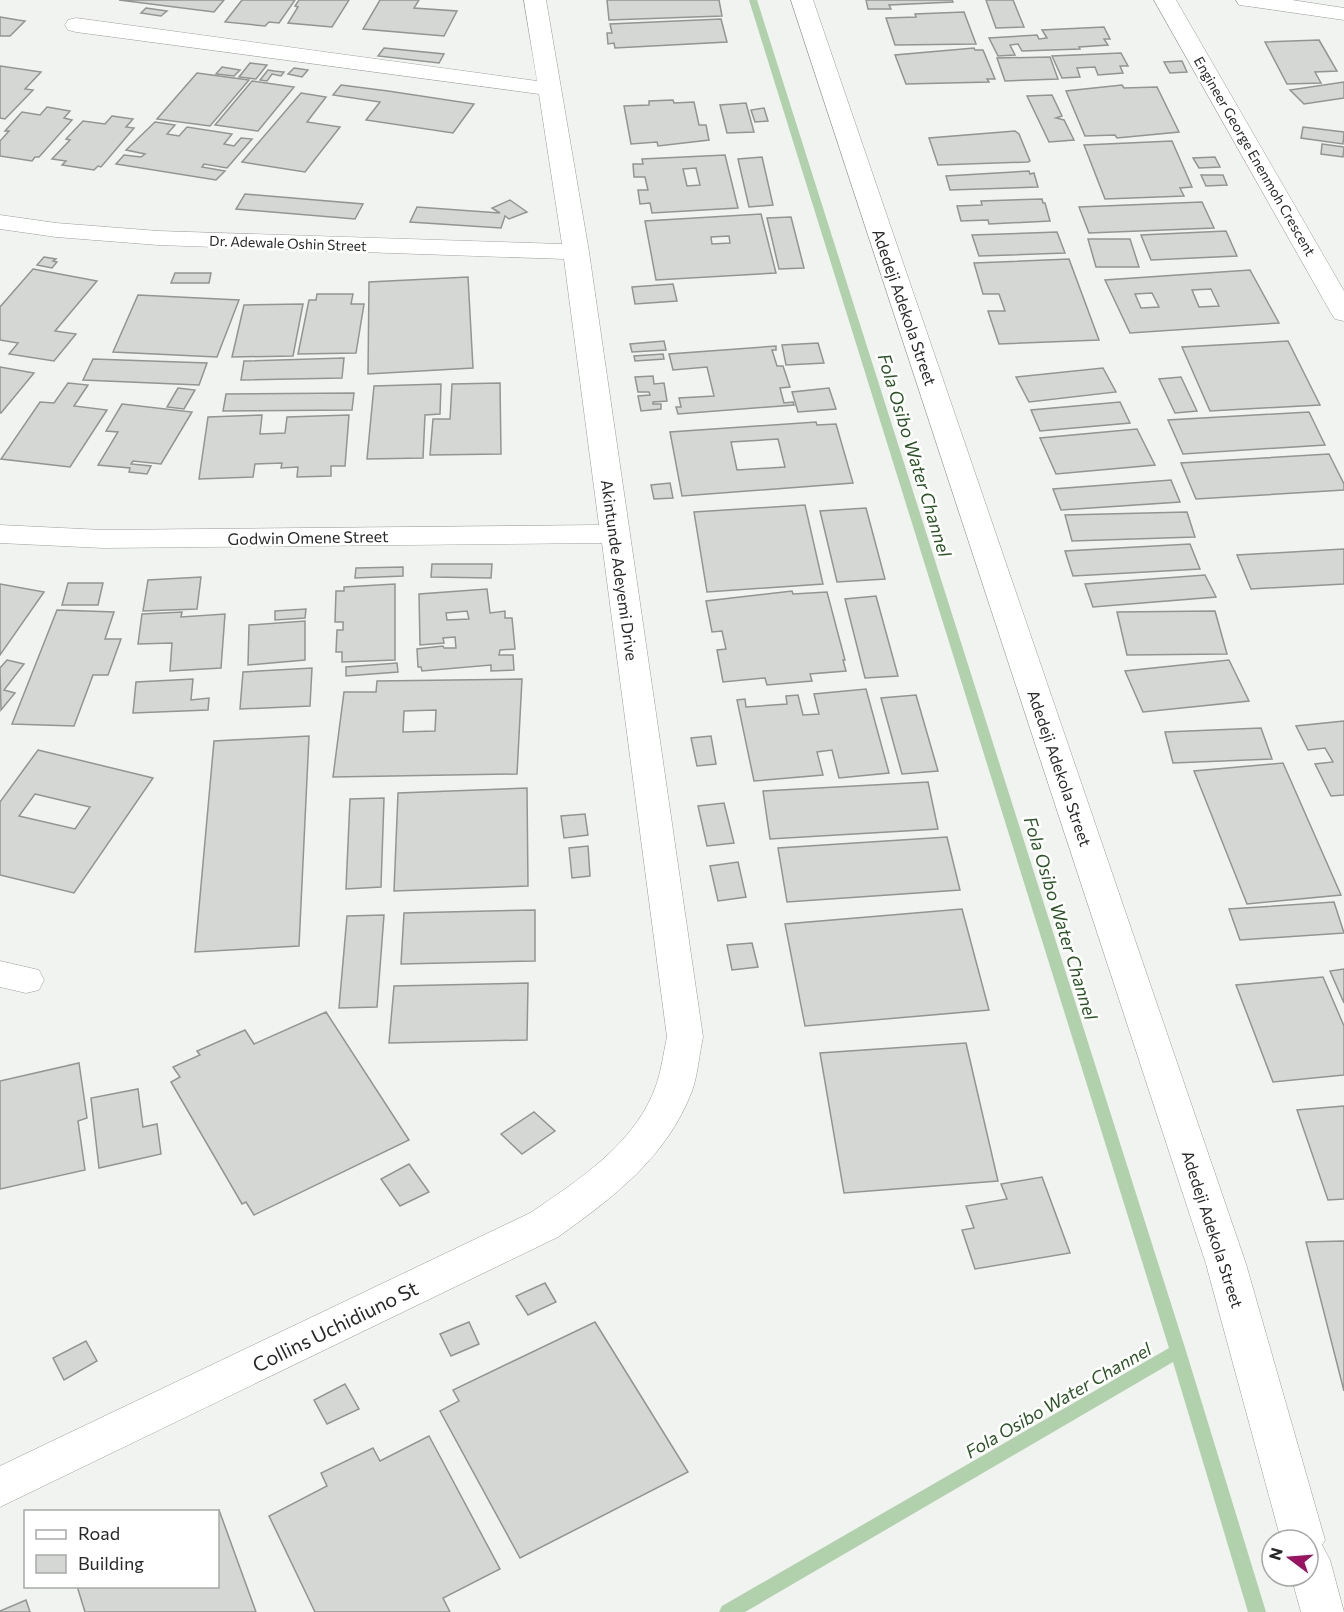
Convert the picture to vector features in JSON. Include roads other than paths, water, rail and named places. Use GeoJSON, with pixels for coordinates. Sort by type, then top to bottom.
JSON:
{"type":"FeatureCollection","features":[{"type":"Feature","properties":{"kind":"street","name":"Akintunde Adeyemi Drive"},"geometry":{"type":"LineString","coordinates":[[535,0],[576,252],[685,1037],[673,1090],[649,1135]]}},
{"type":"Feature","properties":{"kind":"street","name":"Adedeji Adekola Street"},"geometry":{"type":"LineString","coordinates":[[802,0],[1226,1264],[1300,1528]]}},
{"type":"Feature","properties":{"kind":"street","name":"Engineer George Enenmoh Crescent"},"geometry":{"type":"LineString","coordinates":[[1165,0],[1344,313]]}},
{"type":"Feature","properties":{"kind":"street"},"geometry":{"type":"LineString","coordinates":[[1247,0],[1344,14]]}},
{"type":"Feature","properties":{"kind":"street"},"geometry":{"type":"LineString","coordinates":[[76,25],[549,89]]}},
{"type":"Feature","properties":{"kind":"street","name":"Dr. Adewale Oshin Street"},"geometry":{"type":"LineString","coordinates":[[0,222],[56,230],[158,238],[576,252]]}},
{"type":"Feature","properties":{"kind":"street","name":"Godwin Omene Street"},"geometry":{"type":"LineString","coordinates":[[0,534],[115,539],[615,534]]}},
{"type":"Feature","properties":{"kind":"street","name":"Collins Uchidiuno St"},"geometry":{"type":"LineString","coordinates":[[0,1487],[544,1225],[607,1181],[649,1135]]}},
{"type":"Feature","properties":{"kind":"street"},"geometry":{"type":"LineString","coordinates":[[1316,1588],[1323,1612]]}},
{"type":"Feature","properties":{"kind":"waterway","name":"Fola Osibo Water Channel"},"geometry":{"type":"LineString","coordinates":[[753,0],[1178,1351]]}},
{"type":"Feature","properties":{"kind":"waterway","name":"Fola Osibo Water Channel"},"geometry":{"type":"LineString","coordinates":[[728,1612],[1178,1351]]}},
{"type":"Feature","properties":{"kind":"waterway"},"geometry":{"type":"LineString","coordinates":[[1178,1351],[1257,1612]]}}]}
